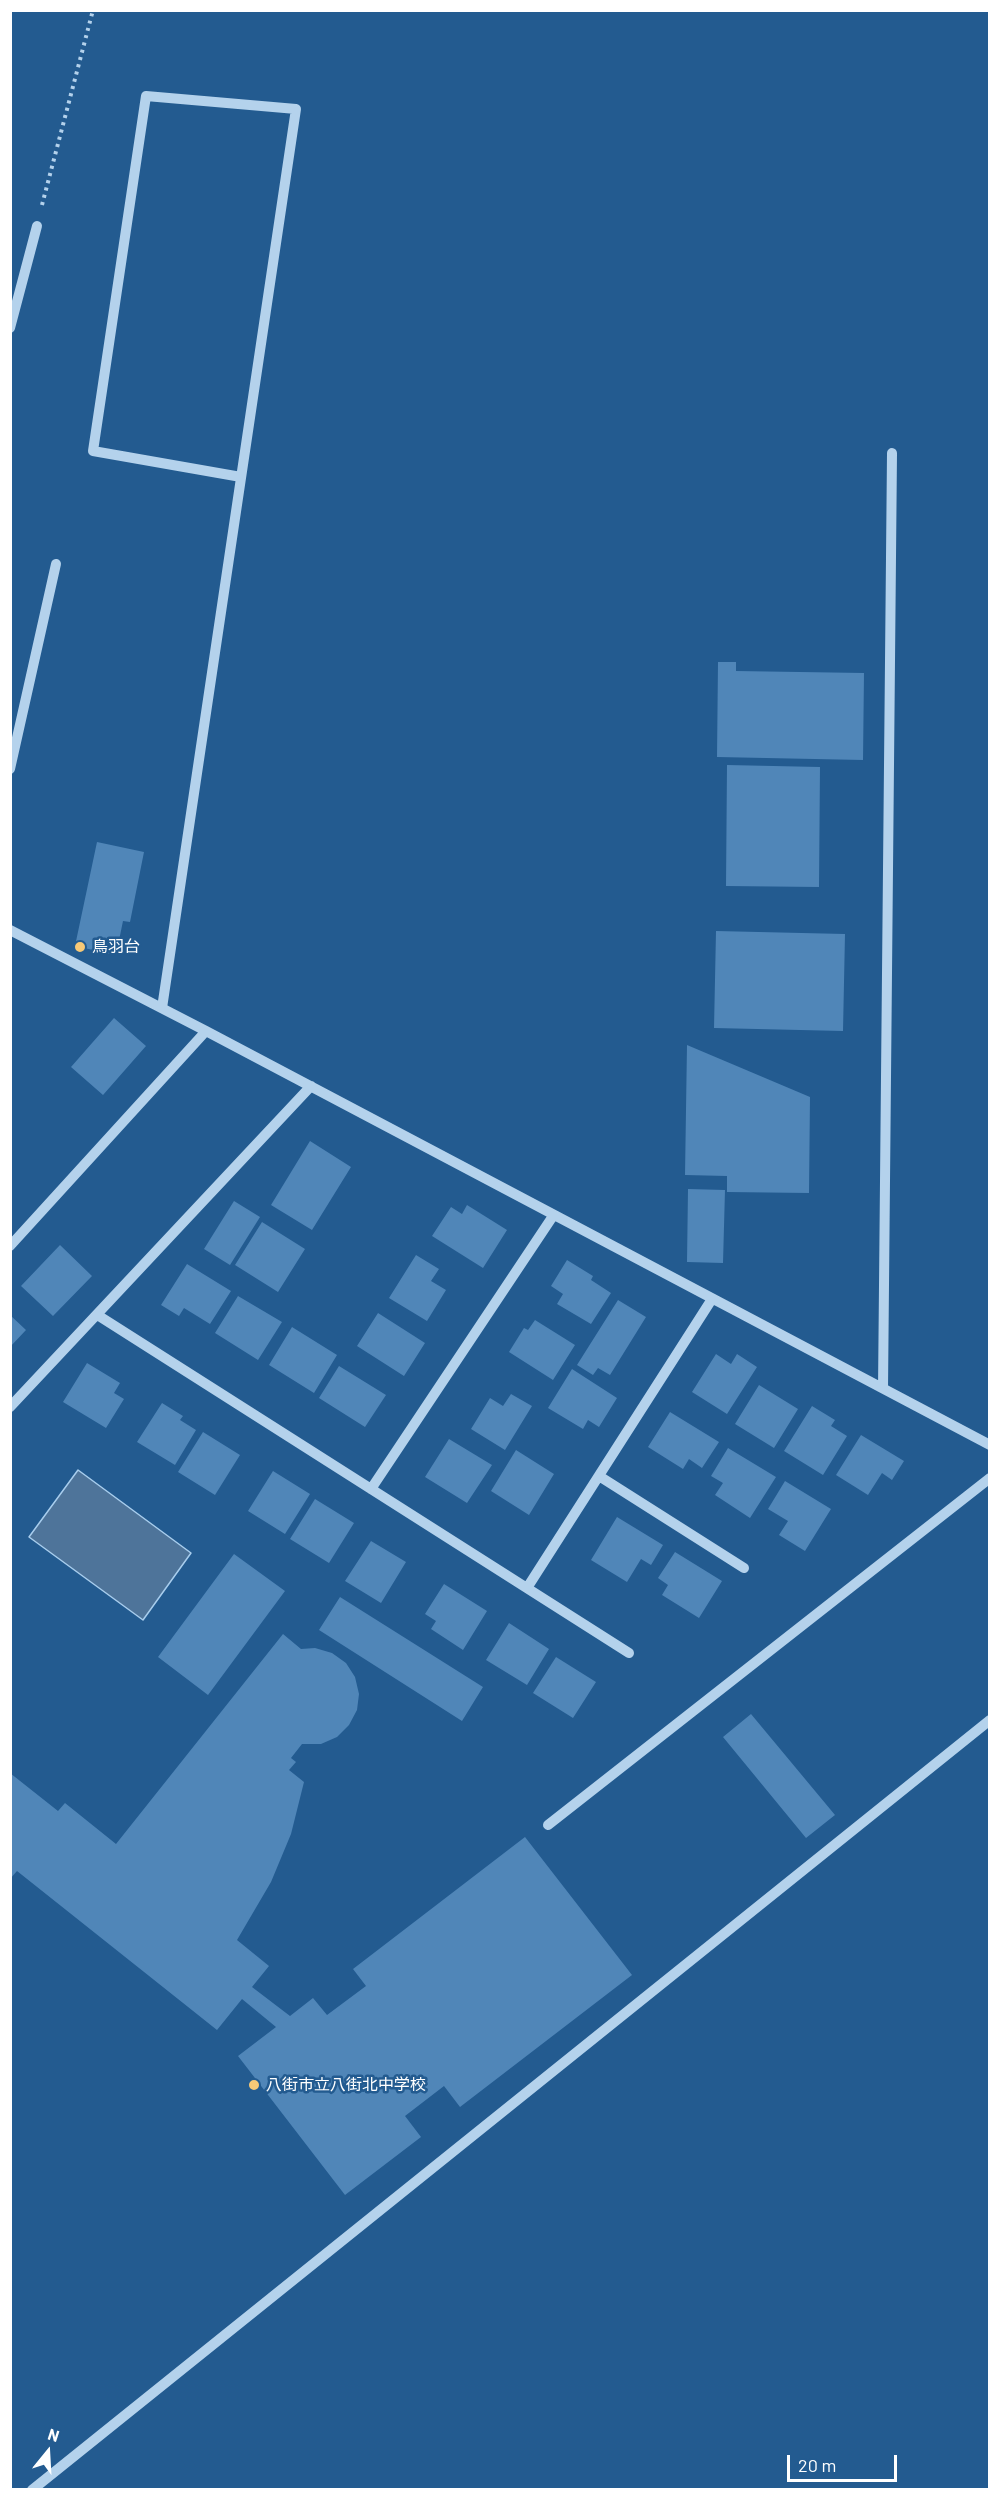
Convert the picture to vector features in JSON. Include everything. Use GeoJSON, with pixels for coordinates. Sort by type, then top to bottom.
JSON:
{"type":"FeatureCollection","features":[{"type":"Feature","properties":{"kind":"street"},"geometry":{"type":"LineString","coordinates":[[162,1008],[296,109],[146,96],[93,451],[241,477]]}},
{"type":"Feature","properties":{"kind":"street"},"geometry":{"type":"LineString","coordinates":[[10,328],[37,226]]}},
{"type":"Feature","properties":{"kind":"street"},"geometry":{"type":"LineString","coordinates":[[883,1388],[892,453]]}},
{"type":"Feature","properties":{"kind":"street"},"geometry":{"type":"LineString","coordinates":[[10,769],[56,564]]}},
{"type":"Feature","properties":{"kind":"street"},"geometry":{"type":"LineString","coordinates":[[10,930],[311,1086],[553,1216],[990,1445]]}},
{"type":"Feature","properties":{"kind":"street"},"geometry":{"type":"LineString","coordinates":[[10,1246],[206,1031]]}},
{"type":"Feature","properties":{"kind":"street"},"geometry":{"type":"LineString","coordinates":[[10,1407],[99,1316],[311,1086]]}},
{"type":"Feature","properties":{"kind":"street"},"geometry":{"type":"LineString","coordinates":[[371,1489],[553,1216]]}},
{"type":"Feature","properties":{"kind":"street"},"geometry":{"type":"LineString","coordinates":[[527,1588],[712,1299]]}},
{"type":"Feature","properties":{"kind":"street"},"geometry":{"type":"LineString","coordinates":[[99,1316],[628,1653]]}},
{"type":"Feature","properties":{"kind":"street"},"geometry":{"type":"LineString","coordinates":[[599,1476],[744,1568]]}},
{"type":"Feature","properties":{"kind":"street"},"geometry":{"type":"LineString","coordinates":[[548,1825],[990,1478]]}},
{"type":"Feature","properties":{"kind":"street"},"geometry":{"type":"LineString","coordinates":[[32,2490],[990,1720]]}},
{"type":"Feature","properties":{"kind":"path"},"geometry":{"type":"LineString","coordinates":[[37,226],[93,10]]}},
{"type":"Feature","properties":{"kind":"water"},"geometry":{"type":"Polygon","coordinates":[[[78,1470],[191,1553],[143,1620],[29,1537],[78,1470]]]}},
{"type":"Feature","properties":{"kind":"building"},"geometry":{"type":"Polygon","coordinates":[[[718,662],[736,662],[736,671],[864,673],[863,760],[717,757],[718,662]]]}},
{"type":"Feature","properties":{"kind":"building"},"geometry":{"type":"Polygon","coordinates":[[[727,765],[820,767],[819,887],[726,886],[727,765]]]}},
{"type":"Feature","properties":{"kind":"building"},"geometry":{"type":"Polygon","coordinates":[[[97,842],[144,852],[130,922],[123,921],[116,955],[75,946],[97,842]]]}},
{"type":"Feature","properties":{"kind":"building"},"geometry":{"type":"Polygon","coordinates":[[[716,931],[845,934],[843,1031],[714,1028],[716,931]]]}},
{"type":"Feature","properties":{"kind":"building"},"geometry":{"type":"Polygon","coordinates":[[[114,1018],[146,1046],[103,1095],[71,1067],[114,1018]]]}},
{"type":"Feature","properties":{"kind":"building"},"geometry":{"type":"Polygon","coordinates":[[[687,1045],[810,1097],[809,1193],[727,1192],[727,1176],[685,1175],[687,1045]]]}},
{"type":"Feature","properties":{"kind":"building"},"geometry":{"type":"Polygon","coordinates":[[[310,1141],[351,1167],[312,1230],[271,1205],[310,1141]]]}},
{"type":"Feature","properties":{"kind":"building"},"geometry":{"type":"Polygon","coordinates":[[[688,1189],[725,1190],[723,1263],[687,1262],[688,1189]]]}},
{"type":"Feature","properties":{"kind":"building"},"geometry":{"type":"Polygon","coordinates":[[[234,1201],[260,1217],[230,1265],[204,1249],[234,1201]]]}},
{"type":"Feature","properties":{"kind":"building"},"geometry":{"type":"Polygon","coordinates":[[[467,1205],[507,1230],[483,1268],[432,1236],[451,1207],[462,1214],[467,1205]]]}},
{"type":"Feature","properties":{"kind":"building"},"geometry":{"type":"Polygon","coordinates":[[[262,1222],[305,1249],[278,1292],[235,1265],[262,1222]]]}},
{"type":"Feature","properties":{"kind":"building"},"geometry":{"type":"Polygon","coordinates":[[[60,1245],[92,1276],[53,1316],[21,1286],[60,1245]]]}},
{"type":"Feature","properties":{"kind":"building"},"geometry":{"type":"Polygon","coordinates":[[[416,1255],[439,1269],[431,1281],[446,1290],[427,1321],[389,1298],[416,1255]]]}},
{"type":"Feature","properties":{"kind":"building"},"geometry":{"type":"Polygon","coordinates":[[[567,1260],[593,1276],[591,1280],[611,1293],[591,1324],[557,1304],[563,1294],[551,1286],[567,1260]]]}},
{"type":"Feature","properties":{"kind":"building"},"geometry":{"type":"Polygon","coordinates":[[[187,1264],[231,1291],[210,1324],[184,1308],[179,1316],[161,1305],[187,1264]]]}},
{"type":"Feature","properties":{"kind":"building"},"geometry":{"type":"Polygon","coordinates":[[[238,1296],[282,1322],[258,1360],[215,1333],[238,1296]]]}},
{"type":"Feature","properties":{"kind":"building"},"geometry":{"type":"Polygon","coordinates":[[[618,1300],[646,1317],[610,1375],[598,1368],[593,1375],[577,1365],[618,1300]]]}},
{"type":"Feature","properties":{"kind":"building"},"geometry":{"type":"Polygon","coordinates":[[[378,1313],[425,1343],[404,1376],[357,1346],[378,1313]]]}},
{"type":"Feature","properties":{"kind":"building"},"geometry":{"type":"Polygon","coordinates":[[[10,1315],[26,1330],[10,1347],[10,1315]]]}},
{"type":"Feature","properties":{"kind":"building"},"geometry":{"type":"Polygon","coordinates":[[[535,1320],[575,1345],[553,1380],[509,1352],[524,1328],[528,1330],[535,1320]]]}},
{"type":"Feature","properties":{"kind":"building"},"geometry":{"type":"Polygon","coordinates":[[[292,1327],[337,1355],[314,1393],[269,1365],[292,1327]]]}},
{"type":"Feature","properties":{"kind":"building"},"geometry":{"type":"Polygon","coordinates":[[[716,1354],[731,1364],[737,1354],[757,1367],[727,1414],[692,1392],[716,1354]]]}},
{"type":"Feature","properties":{"kind":"building"},"geometry":{"type":"Polygon","coordinates":[[[87,1363],[120,1383],[114,1393],[124,1399],[106,1428],[63,1402],[87,1363]]]}},
{"type":"Feature","properties":{"kind":"building"},"geometry":{"type":"Polygon","coordinates":[[[339,1366],[386,1395],[365,1427],[319,1398],[339,1366]]]}},
{"type":"Feature","properties":{"kind":"building"},"geometry":{"type":"Polygon","coordinates":[[[572,1369],[617,1398],[599,1427],[588,1420],[583,1429],[548,1408],[572,1369]]]}},
{"type":"Feature","properties":{"kind":"building"},"geometry":{"type":"Polygon","coordinates":[[[759,1385],[798,1409],[774,1448],[735,1424],[759,1385]]]}},
{"type":"Feature","properties":{"kind":"building"},"geometry":{"type":"Polygon","coordinates":[[[511,1394],[532,1406],[505,1450],[471,1429],[490,1398],[503,1406],[511,1394]]]}},
{"type":"Feature","properties":{"kind":"building"},"geometry":{"type":"Polygon","coordinates":[[[162,1403],[183,1416],[180,1420],[196,1430],[175,1465],[137,1442],[162,1403]]]}},
{"type":"Feature","properties":{"kind":"building"},"geometry":{"type":"Polygon","coordinates":[[[812,1406],[835,1420],[831,1426],[847,1436],[823,1475],[784,1451],[812,1406]]]}},
{"type":"Feature","properties":{"kind":"building"},"geometry":{"type":"Polygon","coordinates":[[[670,1412],[719,1442],[702,1468],[689,1459],[683,1469],[648,1447],[670,1412]]]}},
{"type":"Feature","properties":{"kind":"building"},"geometry":{"type":"Polygon","coordinates":[[[203,1432],[240,1455],[215,1495],[178,1472],[203,1432]]]}},
{"type":"Feature","properties":{"kind":"building"},"geometry":{"type":"Polygon","coordinates":[[[861,1435],[904,1461],[892,1480],[882,1473],[868,1495],[836,1475],[861,1435]]]}},
{"type":"Feature","properties":{"kind":"building"},"geometry":{"type":"Polygon","coordinates":[[[449,1439],[492,1465],[467,1503],[425,1477],[449,1439]]]}},
{"type":"Feature","properties":{"kind":"building"},"geometry":{"type":"Polygon","coordinates":[[[728,1448],[776,1477],[750,1518],[715,1495],[723,1483],[711,1476],[728,1448]]]}},
{"type":"Feature","properties":{"kind":"building"},"geometry":{"type":"Polygon","coordinates":[[[516,1450],[554,1474],[529,1515],[491,1491],[516,1450]]]}},
{"type":"Feature","properties":{"kind":"building"},"geometry":{"type":"Polygon","coordinates":[[[273,1471],[310,1494],[285,1534],[248,1511],[273,1471]]]}},
{"type":"Feature","properties":{"kind":"building"},"geometry":{"type":"Polygon","coordinates":[[[785,1481],[831,1509],[805,1551],[779,1535],[788,1521],[768,1509],[785,1481]]]}},
{"type":"Feature","properties":{"kind":"building"},"geometry":{"type":"Polygon","coordinates":[[[315,1499],[354,1523],[329,1563],[290,1539],[315,1499]]]}},
{"type":"Feature","properties":{"kind":"building"},"geometry":{"type":"Polygon","coordinates":[[[617,1517],[663,1545],[651,1565],[641,1559],[627,1582],[591,1560],[617,1517]]]}},
{"type":"Feature","properties":{"kind":"building"},"geometry":{"type":"Polygon","coordinates":[[[371,1541],[406,1562],[381,1603],[345,1581],[371,1541]]]}},
{"type":"Feature","properties":{"kind":"building"},"geometry":{"type":"Polygon","coordinates":[[[675,1552],[722,1581],[699,1618],[662,1595],[668,1585],[658,1578],[675,1552]]]}},
{"type":"Feature","properties":{"kind":"building"},"geometry":{"type":"Polygon","coordinates":[[[234,1554],[285,1591],[208,1695],[158,1657],[234,1554]]]}},
{"type":"Feature","properties":{"kind":"building"},"geometry":{"type":"Polygon","coordinates":[[[444,1584],[487,1611],[463,1650],[431,1629],[436,1621],[425,1614],[444,1584]]]}},
{"type":"Feature","properties":{"kind":"building"},"geometry":{"type":"Polygon","coordinates":[[[340,1597],[483,1687],[462,1721],[319,1630],[340,1597]]]}},
{"type":"Feature","properties":{"kind":"building"},"geometry":{"type":"Polygon","coordinates":[[[509,1623],[549,1649],[527,1685],[486,1660],[509,1623]]]}},
{"type":"Feature","properties":{"kind":"building"},"geometry":{"type":"Polygon","coordinates":[[[283,1634],[301,1649],[315,1648],[332,1653],[346,1663],[355,1677],[359,1694],[357,1710],[349,1725],[337,1737],[321,1744],[302,1744],[291,1758],[296,1762],[289,1770],[304,1782],[291,1834],[271,1882],[237,1940],[269,1966],[252,1987],[290,2016],[313,1998],[327,2015],[366,1986],[353,1969],[525,1837],[632,1975],[460,2107],[444,2086],[405,2116],[421,2137],[345,2195],[238,2056],[276,2027],[242,1999],[217,2030],[17,1871],[10,1879],[10,1773],[58,1811],[65,1803],[116,1844],[283,1634]]]}},
{"type":"Feature","properties":{"kind":"building"},"geometry":{"type":"Polygon","coordinates":[[[556,1657],[596,1682],[573,1718],[533,1693],[556,1657]]]}},
{"type":"Feature","properties":{"kind":"building"},"geometry":{"type":"Polygon","coordinates":[[[751,1714],[835,1815],[806,1838],[723,1737],[751,1714]]]}},
{"type":"Feature","properties":{"kind":"place","name":"鳥羽台"},"geometry":{"type":"Point","coordinates":[80,947]}},
{"type":"Feature","properties":{"kind":"place","name":"八街市立八街北中学校"},"geometry":{"type":"Point","coordinates":[254,2085]}}]}
